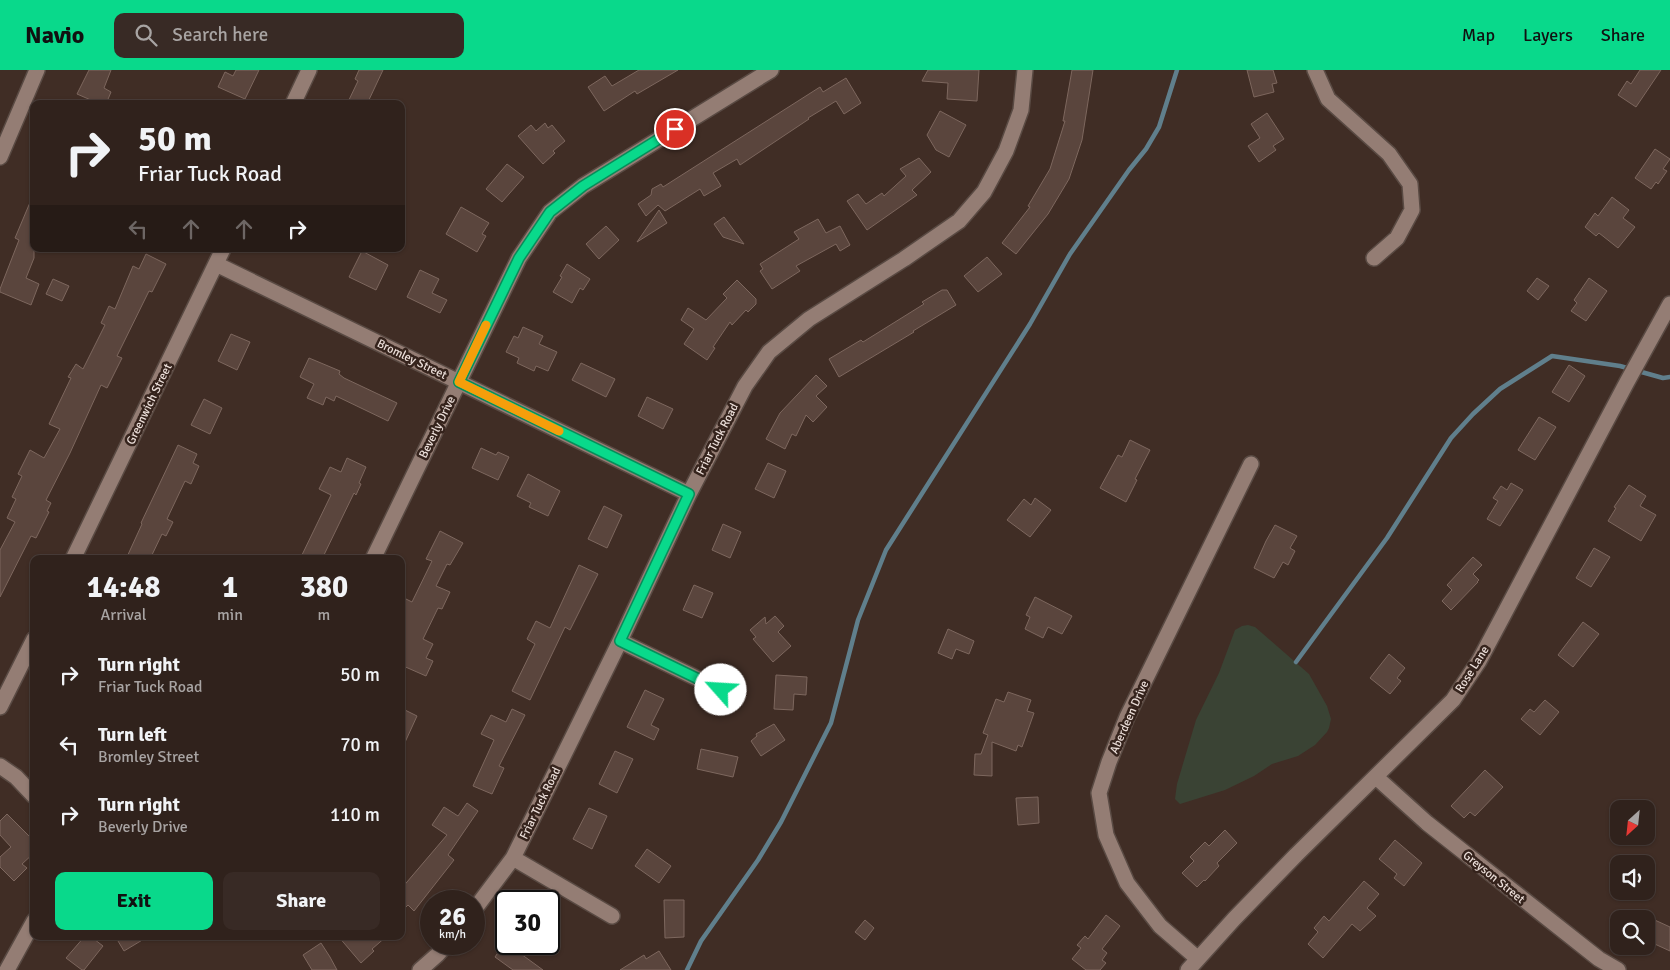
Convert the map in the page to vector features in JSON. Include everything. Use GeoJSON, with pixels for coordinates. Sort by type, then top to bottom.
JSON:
{"type":"FeatureCollection","features":[{"type":"Feature","properties":{"kind":"street"},"geometry":{"type":"LineString","coordinates":[[0,157],[37,70]]}},
{"type":"Feature","properties":{"kind":"street"},"geometry":{"type":"LineString","coordinates":[[295,100],[309,70]]}},
{"type":"Feature","properties":{"kind":"street","name":"Beverly Drive"},"geometry":{"type":"LineString","coordinates":[[375,555],[519,258],[550,212],[583,186],[771,70]]}},
{"type":"Feature","properties":{"kind":"street","name":"Friar Tuck Road"},"geometry":{"type":"LineString","coordinates":[[485,895],[513,858],[620,641],[689,494],[745,386],[769,352],[809,319],[904,259],[958,221],[984,192],[1006,151],[1021,110],[1025,70]]}},
{"type":"Feature","properties":{"kind":"street"},"geometry":{"type":"LineString","coordinates":[[1315,70],[1328,99],[1389,154],[1410,184],[1412,210],[1397,238],[1374,258]]}},
{"type":"Feature","properties":{"kind":"street","name":"Greenwich Street"},"geometry":{"type":"LineString","coordinates":[[75,555],[222,252]]}},
{"type":"Feature","properties":{"kind":"street","name":"Bromley Street"},"geometry":{"type":"LineString","coordinates":[[216,264],[689,494]]}},
{"type":"Feature","properties":{"kind":"street","name":"Rose Lane"},"geometry":{"type":"LineString","coordinates":[[1192,964],[1296,855],[1453,700],[1478,661],[1670,304]]}},
{"type":"Feature","properties":{"kind":"street","name":"Aberdeen Drive"},"geometry":{"type":"LineString","coordinates":[[1192,964],[1127,883],[1106,835],[1099,794],[1126,717],[1251,464]]}},
{"type":"Feature","properties":{"kind":"street"},"geometry":{"type":"LineString","coordinates":[[620,641],[721,690]]}},
{"type":"Feature","properties":{"kind":"street"},"geometry":{"type":"LineString","coordinates":[[0,707],[30,647]]}},
{"type":"Feature","properties":{"kind":"street"},"geometry":{"type":"LineString","coordinates":[[0,766],[16,777],[30,792]]}},
{"type":"Feature","properties":{"kind":"street","name":"Greyson Street"},"geometry":{"type":"LineString","coordinates":[[1376,777],[1435,830],[1585,948],[1618,970]]}},
{"type":"Feature","properties":{"kind":"street"},"geometry":{"type":"LineString","coordinates":[[513,858],[612,916]]}},
{"type":"Feature","properties":{"kind":"street"},"geometry":{"type":"LineString","coordinates":[[7,970],[30,928]]}},
{"type":"Feature","properties":{"kind":"street"},"geometry":{"type":"LineString","coordinates":[[420,970],[437,955]]}},
{"type":"Feature","properties":{"kind":"green space"},"geometry":{"type":"Polygon","coordinates":[[[1248,625],[1255,627],[1309,674],[1327,706],[1331,719],[1329,728],[1315,745],[1298,756],[1272,764],[1254,776],[1225,790],[1180,804],[1175,799],[1177,784],[1196,720],[1219,673],[1235,630],[1248,625]]]}},
{"type":"Feature","properties":{"kind":"building"},"geometry":{"type":"Polygon","coordinates":[[[89,70],[111,70],[104,88],[111,92],[108,100],[91,100],[77,94],[89,70]]]}},
{"type":"Feature","properties":{"kind":"building"},"geometry":{"type":"Polygon","coordinates":[[[236,70],[259,70],[245,99],[218,87],[225,72],[233,76],[236,70]]]}},
{"type":"Feature","properties":{"kind":"building"},"geometry":{"type":"Polygon","coordinates":[[[359,70],[383,70],[369,100],[349,100],[358,81],[355,79],[359,70]]]}},
{"type":"Feature","properties":{"kind":"building"},"geometry":{"type":"Polygon","coordinates":[[[639,70],[678,70],[637,94],[635,91],[604,111],[588,87],[605,76],[612,86],[639,70]]]}},
{"type":"Feature","properties":{"kind":"building"},"geometry":{"type":"Polygon","coordinates":[[[928,70],[979,70],[977,101],[947,99],[948,83],[922,81],[928,70]]]}},
{"type":"Feature","properties":{"kind":"building"},"geometry":{"type":"Polygon","coordinates":[[[1072,70],[1093,70],[1082,140],[1069,179],[1048,214],[1016,254],[1002,243],[1030,207],[1028,206],[1050,169],[1065,121],[1063,121],[1072,70]]]}},
{"type":"Feature","properties":{"kind":"building"},"geometry":{"type":"Polygon","coordinates":[[[1247,70],[1273,70],[1277,83],[1272,84],[1274,92],[1254,97],[1247,70]]]}},
{"type":"Feature","properties":{"kind":"building"},"geometry":{"type":"Polygon","coordinates":[[[1640,70],[1661,70],[1636,107],[1618,95],[1627,81],[1631,84],[1640,70]]]}},
{"type":"Feature","properties":{"kind":"building"},"geometry":{"type":"Polygon","coordinates":[[[846,78],[861,103],[844,114],[836,101],[740,165],[737,159],[713,173],[721,186],[704,196],[700,189],[665,211],[658,205],[646,216],[638,204],[651,195],[652,189],[661,184],[663,187],[820,87],[823,92],[846,78]]]}},
{"type":"Feature","properties":{"kind":"building"},"geometry":{"type":"Polygon","coordinates":[[[940,111],[966,125],[949,157],[936,150],[927,135],[940,111]]]}},
{"type":"Feature","properties":{"kind":"building"},"geometry":{"type":"Polygon","coordinates":[[[1267,113],[1284,139],[1273,146],[1276,150],[1259,162],[1248,146],[1260,138],[1251,124],[1267,113]]]}},
{"type":"Feature","properties":{"kind":"building"},"geometry":{"type":"Polygon","coordinates":[[[545,123],[548,128],[552,125],[565,141],[553,151],[555,153],[543,164],[518,136],[531,125],[536,131],[545,123]]]}},
{"type":"Feature","properties":{"kind":"building"},"geometry":{"type":"Polygon","coordinates":[[[1655,149],[1670,159],[1663,169],[1667,171],[1658,184],[1656,182],[1651,189],[1635,178],[1655,149]]]}},
{"type":"Feature","properties":{"kind":"building"},"geometry":{"type":"Polygon","coordinates":[[[919,158],[931,172],[912,190],[917,195],[867,230],[847,201],[858,194],[866,204],[882,193],[884,196],[906,176],[900,169],[919,158]]]}},
{"type":"Feature","properties":{"kind":"building"},"geometry":{"type":"Polygon","coordinates":[[[507,164],[524,177],[502,202],[486,189],[507,164]]]}},
{"type":"Feature","properties":{"kind":"building"},"geometry":{"type":"Polygon","coordinates":[[[1612,197],[1629,210],[1623,218],[1635,227],[1618,248],[1599,233],[1596,236],[1585,227],[1595,213],[1598,216],[1612,197]]]}},
{"type":"Feature","properties":{"kind":"building"},"geometry":{"type":"Polygon","coordinates":[[[30,202],[30,252],[34,252],[34,258],[26,278],[39,284],[31,305],[0,292],[19,240],[15,238],[30,202]]]}},
{"type":"Feature","properties":{"kind":"building"},"geometry":{"type":"Polygon","coordinates":[[[461,207],[489,223],[482,234],[486,236],[477,252],[446,234],[461,207]]]}},
{"type":"Feature","properties":{"kind":"building"},"geometry":{"type":"Polygon","coordinates":[[[659,210],[667,223],[637,242],[659,210]]]}},
{"type":"Feature","properties":{"kind":"building"},"geometry":{"type":"Polygon","coordinates":[[[724,217],[744,244],[723,237],[714,224],[724,217]]]}},
{"type":"Feature","properties":{"kind":"building"},"geometry":{"type":"Polygon","coordinates":[[[818,219],[826,233],[840,226],[850,245],[840,251],[836,244],[796,266],[800,271],[772,289],[760,271],[763,269],[760,264],[799,239],[794,232],[818,219]]]}},
{"type":"Feature","properties":{"kind":"building"},"geometry":{"type":"Polygon","coordinates":[[[606,226],[619,240],[599,259],[586,244],[606,226]]]}},
{"type":"Feature","properties":{"kind":"building"},"geometry":{"type":"Polygon","coordinates":[[[362,252],[388,265],[376,290],[349,277],[362,252]]]}},
{"type":"Feature","properties":{"kind":"building"},"geometry":{"type":"Polygon","coordinates":[[[146,254],[166,264],[152,292],[149,291],[117,356],[122,358],[107,388],[101,385],[46,500],[51,503],[47,511],[49,512],[36,538],[31,536],[0,597],[0,550],[15,522],[7,518],[16,499],[12,497],[22,476],[18,474],[30,450],[44,458],[60,429],[49,424],[71,378],[68,377],[76,364],[83,369],[105,325],[101,323],[109,306],[115,309],[133,266],[139,269],[146,254]]]}},
{"type":"Feature","properties":{"kind":"building"},"geometry":{"type":"Polygon","coordinates":[[[987,257],[1002,274],[978,292],[964,276],[987,257]]]}},
{"type":"Feature","properties":{"kind":"building"},"geometry":{"type":"Polygon","coordinates":[[[567,264],[590,279],[583,290],[580,288],[572,303],[553,292],[567,264]]]}},
{"type":"Feature","properties":{"kind":"building"},"geometry":{"type":"Polygon","coordinates":[[[420,270],[439,279],[432,293],[447,300],[440,313],[407,297],[420,270]]]}},
{"type":"Feature","properties":{"kind":"building"},"geometry":{"type":"Polygon","coordinates":[[[1537,278],[1549,286],[1538,300],[1527,291],[1537,278]]]}},
{"type":"Feature","properties":{"kind":"building"},"geometry":{"type":"Polygon","coordinates":[[[1589,278],[1607,291],[1586,321],[1571,311],[1577,303],[1574,300],[1589,278]]]}},
{"type":"Feature","properties":{"kind":"building"},"geometry":{"type":"Polygon","coordinates":[[[53,279],[69,286],[62,301],[46,294],[53,279]]]}},
{"type":"Feature","properties":{"kind":"building"},"geometry":{"type":"Polygon","coordinates":[[[737,280],[756,299],[756,304],[748,312],[746,310],[732,325],[730,322],[713,347],[715,348],[707,360],[684,344],[694,329],[681,320],[688,308],[706,320],[727,298],[723,294],[737,280]]]}},
{"type":"Feature","properties":{"kind":"building"},"geometry":{"type":"Polygon","coordinates":[[[942,290],[947,290],[956,305],[839,377],[829,359],[861,340],[863,342],[924,304],[922,302],[942,290]]]}},
{"type":"Feature","properties":{"kind":"building"},"geometry":{"type":"Polygon","coordinates":[[[523,327],[543,336],[539,344],[557,352],[548,371],[536,366],[534,371],[517,363],[519,358],[506,352],[514,336],[518,338],[523,327]]]}},
{"type":"Feature","properties":{"kind":"building"},"geometry":{"type":"Polygon","coordinates":[[[231,334],[250,342],[237,370],[218,361],[231,334]]]}},
{"type":"Feature","properties":{"kind":"building"},"geometry":{"type":"Polygon","coordinates":[[[309,358],[340,371],[339,374],[344,378],[397,403],[388,421],[336,396],[334,401],[326,397],[323,405],[307,398],[314,384],[300,377],[309,358]]]}},
{"type":"Feature","properties":{"kind":"building"},"geometry":{"type":"Polygon","coordinates":[[[581,363],[615,379],[606,397],[572,380],[581,363]]]}},
{"type":"Feature","properties":{"kind":"building"},"geometry":{"type":"Polygon","coordinates":[[[1569,365],[1585,376],[1569,402],[1552,392],[1569,365]]]}},
{"type":"Feature","properties":{"kind":"building"},"geometry":{"type":"Polygon","coordinates":[[[816,375],[827,386],[816,396],[827,407],[813,422],[806,415],[796,436],[792,434],[785,449],[766,439],[780,413],[816,375]]]}},
{"type":"Feature","properties":{"kind":"building"},"geometry":{"type":"Polygon","coordinates":[[[647,397],[673,409],[663,429],[638,416],[647,397]]]}},
{"type":"Feature","properties":{"kind":"building"},"geometry":{"type":"Polygon","coordinates":[[[204,399],[222,408],[210,434],[191,425],[204,399]]]}},
{"type":"Feature","properties":{"kind":"building"},"geometry":{"type":"Polygon","coordinates":[[[1539,417],[1556,427],[1535,460],[1518,450],[1539,417]]]}},
{"type":"Feature","properties":{"kind":"building"},"geometry":{"type":"Polygon","coordinates":[[[1130,440],[1150,450],[1126,502],[1100,488],[1118,455],[1122,457],[1130,440]]]}},
{"type":"Feature","properties":{"kind":"building"},"geometry":{"type":"Polygon","coordinates":[[[178,445],[197,454],[193,463],[199,466],[191,484],[185,481],[167,519],[173,522],[166,536],[162,534],[152,555],[128,555],[178,445]]]}},
{"type":"Feature","properties":{"kind":"building"},"geometry":{"type":"Polygon","coordinates":[[[481,448],[496,455],[498,452],[509,457],[498,480],[472,468],[481,448]]]}},
{"type":"Feature","properties":{"kind":"building"},"geometry":{"type":"Polygon","coordinates":[[[347,458],[366,467],[356,495],[354,493],[324,555],[302,555],[331,495],[319,489],[330,467],[341,472],[347,458]]]}},
{"type":"Feature","properties":{"kind":"building"},"geometry":{"type":"Polygon","coordinates":[[[768,463],[786,471],[774,498],[755,489],[768,463]]]}},
{"type":"Feature","properties":{"kind":"building"},"geometry":{"type":"Polygon","coordinates":[[[528,474],[560,491],[548,516],[529,507],[531,503],[517,496],[528,474]]]}},
{"type":"Feature","properties":{"kind":"building"},"geometry":{"type":"Polygon","coordinates":[[[1511,483],[1523,490],[1500,526],[1487,519],[1498,501],[1493,498],[1501,486],[1507,490],[1511,483]]]}},
{"type":"Feature","properties":{"kind":"building"},"geometry":{"type":"Polygon","coordinates":[[[1629,485],[1646,496],[1640,506],[1656,515],[1641,541],[1608,521],[1616,508],[1614,507],[1629,485]]]}},
{"type":"Feature","properties":{"kind":"building"},"geometry":{"type":"Polygon","coordinates":[[[1035,498],[1051,510],[1030,537],[1007,520],[1024,499],[1031,505],[1035,498]]]}},
{"type":"Feature","properties":{"kind":"building"},"geometry":{"type":"Polygon","coordinates":[[[604,506],[622,515],[607,548],[588,539],[604,506]]]}},
{"type":"Feature","properties":{"kind":"building"},"geometry":{"type":"Polygon","coordinates":[[[723,524],[741,532],[730,558],[712,550],[723,524]]]}},
{"type":"Feature","properties":{"kind":"building"},"geometry":{"type":"Polygon","coordinates":[[[1275,525],[1297,536],[1290,548],[1295,551],[1288,565],[1283,562],[1274,578],[1254,568],[1275,525]]]}},
{"type":"Feature","properties":{"kind":"building"},"geometry":{"type":"Polygon","coordinates":[[[440,531],[463,543],[450,565],[447,564],[436,586],[450,592],[442,609],[438,608],[423,639],[433,644],[426,658],[433,661],[426,676],[405,667],[405,601],[406,599],[412,602],[432,561],[426,559],[440,531]]]}},
{"type":"Feature","properties":{"kind":"building"},"geometry":{"type":"Polygon","coordinates":[[[1594,548],[1610,557],[1591,587],[1576,578],[1594,548]]]}},
{"type":"Feature","properties":{"kind":"building"},"geometry":{"type":"Polygon","coordinates":[[[1473,557],[1482,565],[1473,574],[1479,580],[1451,610],[1442,601],[1452,590],[1447,585],[1473,557]]]}},
{"type":"Feature","properties":{"kind":"building"},"geometry":{"type":"Polygon","coordinates":[[[579,565],[598,574],[570,630],[565,627],[530,700],[512,691],[535,644],[527,639],[536,621],[550,628],[579,565]]]}},
{"type":"Feature","properties":{"kind":"building"},"geometry":{"type":"Polygon","coordinates":[[[694,585],[713,593],[702,618],[683,610],[694,585]]]}},
{"type":"Feature","properties":{"kind":"building"},"geometry":{"type":"Polygon","coordinates":[[[1035,597],[1072,616],[1062,634],[1048,627],[1043,638],[1025,629],[1030,617],[1026,615],[1035,597]]]}},
{"type":"Feature","properties":{"kind":"building"},"geometry":{"type":"Polygon","coordinates":[[[775,616],[784,626],[778,632],[791,646],[773,662],[753,639],[756,637],[750,630],[765,617],[766,624],[775,616]]]}},
{"type":"Feature","properties":{"kind":"building"},"geometry":{"type":"Polygon","coordinates":[[[1583,622],[1599,634],[1573,667],[1558,655],[1583,622]]]}},
{"type":"Feature","properties":{"kind":"building"},"geometry":{"type":"Polygon","coordinates":[[[948,629],[974,641],[969,654],[956,649],[952,659],[938,653],[948,629]]]}},
{"type":"Feature","properties":{"kind":"building"},"geometry":{"type":"Polygon","coordinates":[[[1389,654],[1405,668],[1397,678],[1401,681],[1390,694],[1370,678],[1389,654]]]}},
{"type":"Feature","properties":{"kind":"building"},"geometry":{"type":"Polygon","coordinates":[[[776,675],[807,677],[806,695],[794,694],[793,710],[774,709],[776,675]]]}},
{"type":"Feature","properties":{"kind":"building"},"geometry":{"type":"Polygon","coordinates":[[[645,690],[664,699],[651,725],[659,729],[654,740],[627,727],[645,690]]]}},
{"type":"Feature","properties":{"kind":"building"},"geometry":{"type":"Polygon","coordinates":[[[1008,692],[1031,700],[1027,711],[1034,713],[1022,747],[1018,745],[1016,751],[992,742],[992,776],[974,775],[975,754],[981,754],[988,735],[983,733],[996,699],[1004,702],[1008,692]]]}},
{"type":"Feature","properties":{"kind":"building"},"geometry":{"type":"Polygon","coordinates":[[[1545,700],[1559,712],[1540,735],[1521,719],[1530,709],[1534,712],[1545,700]]]}},
{"type":"Feature","properties":{"kind":"building"},"geometry":{"type":"Polygon","coordinates":[[[512,709],[525,715],[499,766],[504,768],[492,794],[473,786],[494,740],[481,734],[491,715],[506,722],[512,709]]]}},
{"type":"Feature","properties":{"kind":"building"},"geometry":{"type":"Polygon","coordinates":[[[405,710],[417,716],[405,742],[405,710]]]}},
{"type":"Feature","properties":{"kind":"building"},"geometry":{"type":"Polygon","coordinates":[[[774,724],[785,740],[761,756],[751,741],[757,736],[756,734],[774,724]]]}},
{"type":"Feature","properties":{"kind":"building"},"geometry":{"type":"Polygon","coordinates":[[[701,749],[738,757],[733,777],[697,769],[701,749]]]}},
{"type":"Feature","properties":{"kind":"building"},"geometry":{"type":"Polygon","coordinates":[[[615,751],[633,759],[617,793],[599,784],[615,751]]]}},
{"type":"Feature","properties":{"kind":"building"},"geometry":{"type":"Polygon","coordinates":[[[1485,770],[1503,787],[1475,816],[1470,812],[1464,818],[1451,806],[1485,770]]]}},
{"type":"Feature","properties":{"kind":"building"},"geometry":{"type":"Polygon","coordinates":[[[1038,797],[1039,823],[1018,825],[1016,798],[1038,797]]]}},
{"type":"Feature","properties":{"kind":"building"},"geometry":{"type":"Polygon","coordinates":[[[467,803],[478,811],[448,855],[454,860],[430,890],[420,890],[420,903],[414,911],[408,905],[405,908],[405,884],[447,835],[432,825],[444,807],[458,816],[467,803]]]}},
{"type":"Feature","properties":{"kind":"building"},"geometry":{"type":"Polygon","coordinates":[[[589,808],[607,816],[592,849],[573,839],[589,808]]]}},
{"type":"Feature","properties":{"kind":"building"},"geometry":{"type":"Polygon","coordinates":[[[7,814],[30,837],[30,857],[22,864],[27,868],[14,881],[0,867],[0,857],[11,847],[0,835],[0,821],[7,814]]]}},
{"type":"Feature","properties":{"kind":"building"},"geometry":{"type":"Polygon","coordinates":[[[1225,830],[1237,843],[1217,863],[1219,866],[1197,887],[1182,873],[1194,861],[1190,857],[1205,842],[1209,846],[1225,830]]]}},
{"type":"Feature","properties":{"kind":"building"},"geometry":{"type":"Polygon","coordinates":[[[1395,840],[1422,863],[1404,886],[1394,878],[1397,874],[1379,859],[1395,840]]]}},
{"type":"Feature","properties":{"kind":"building"},"geometry":{"type":"Polygon","coordinates":[[[647,849],[671,866],[659,883],[635,866],[647,849]]]}},
{"type":"Feature","properties":{"kind":"building"},"geometry":{"type":"Polygon","coordinates":[[[1364,881],[1379,894],[1367,908],[1376,916],[1360,931],[1352,924],[1323,958],[1308,944],[1318,932],[1314,928],[1324,916],[1329,921],[1364,881]]]}},
{"type":"Feature","properties":{"kind":"building"},"geometry":{"type":"Polygon","coordinates":[[[664,900],[684,900],[684,937],[665,938],[664,900]]]}},
{"type":"Feature","properties":{"kind":"building"},"geometry":{"type":"Polygon","coordinates":[[[1106,915],[1120,926],[1102,949],[1107,953],[1102,960],[1106,963],[1100,970],[1086,970],[1072,959],[1081,948],[1077,945],[1085,936],[1088,939],[1106,915]]]}},
{"type":"Feature","properties":{"kind":"building"},"geometry":{"type":"Polygon","coordinates":[[[865,920],[874,928],[865,940],[855,932],[865,920]]]}},
{"type":"Feature","properties":{"kind":"building"},"geometry":{"type":"Polygon","coordinates":[[[1655,920],[1670,927],[1670,951],[1655,944],[1655,920]]]}},
{"type":"Feature","properties":{"kind":"building"},"geometry":{"type":"Polygon","coordinates":[[[82,940],[95,940],[103,946],[84,970],[66,958],[82,940]]]}},
{"type":"Feature","properties":{"kind":"building"},"geometry":{"type":"Polygon","coordinates":[[[117,940],[142,940],[124,951],[117,940]]]}},
{"type":"Feature","properties":{"kind":"building"},"geometry":{"type":"Polygon","coordinates":[[[341,940],[382,940],[372,949],[374,951],[361,963],[341,940]]]}},
{"type":"Feature","properties":{"kind":"building"},"geometry":{"type":"Polygon","coordinates":[[[321,943],[337,970],[312,970],[303,955],[321,943]]]}},
{"type":"Feature","properties":{"kind":"building"},"geometry":{"type":"Polygon","coordinates":[[[659,951],[671,970],[620,970],[644,955],[646,959],[659,951]]]}},
{"type":"Feature","properties":{"kind":"building"},"geometry":{"type":"Polygon","coordinates":[[[496,955],[522,955],[543,970],[513,970],[495,957],[496,955]]]}},
{"type":"Feature","properties":{"kind":"waterway"},"geometry":{"type":"LineString","coordinates":[[687,970],[701,941],[758,860],[781,822],[831,723],[858,620],[886,550],[1030,324],[1070,254],[1146,149],[1159,127],[1177,70]]}},
{"type":"Feature","properties":{"kind":"waterway"},"geometry":{"type":"LineString","coordinates":[[1296,662],[1387,538],[1451,438],[1500,389],[1552,356],[1620,366],[1663,378],[1670,377]]}},
{"type":"Feature","properties":{"kind":"slow traffic"},"geometry":{"type":"LineString","coordinates":[[486,325],[459,382],[559,431]]}},
{"type":"Feature","properties":{"kind":"route"},"geometry":{"type":"LineString","coordinates":[[675,129],[583,186],[550,212],[519,258],[459,382],[689,494],[620,641],[721,690]]}}]}
